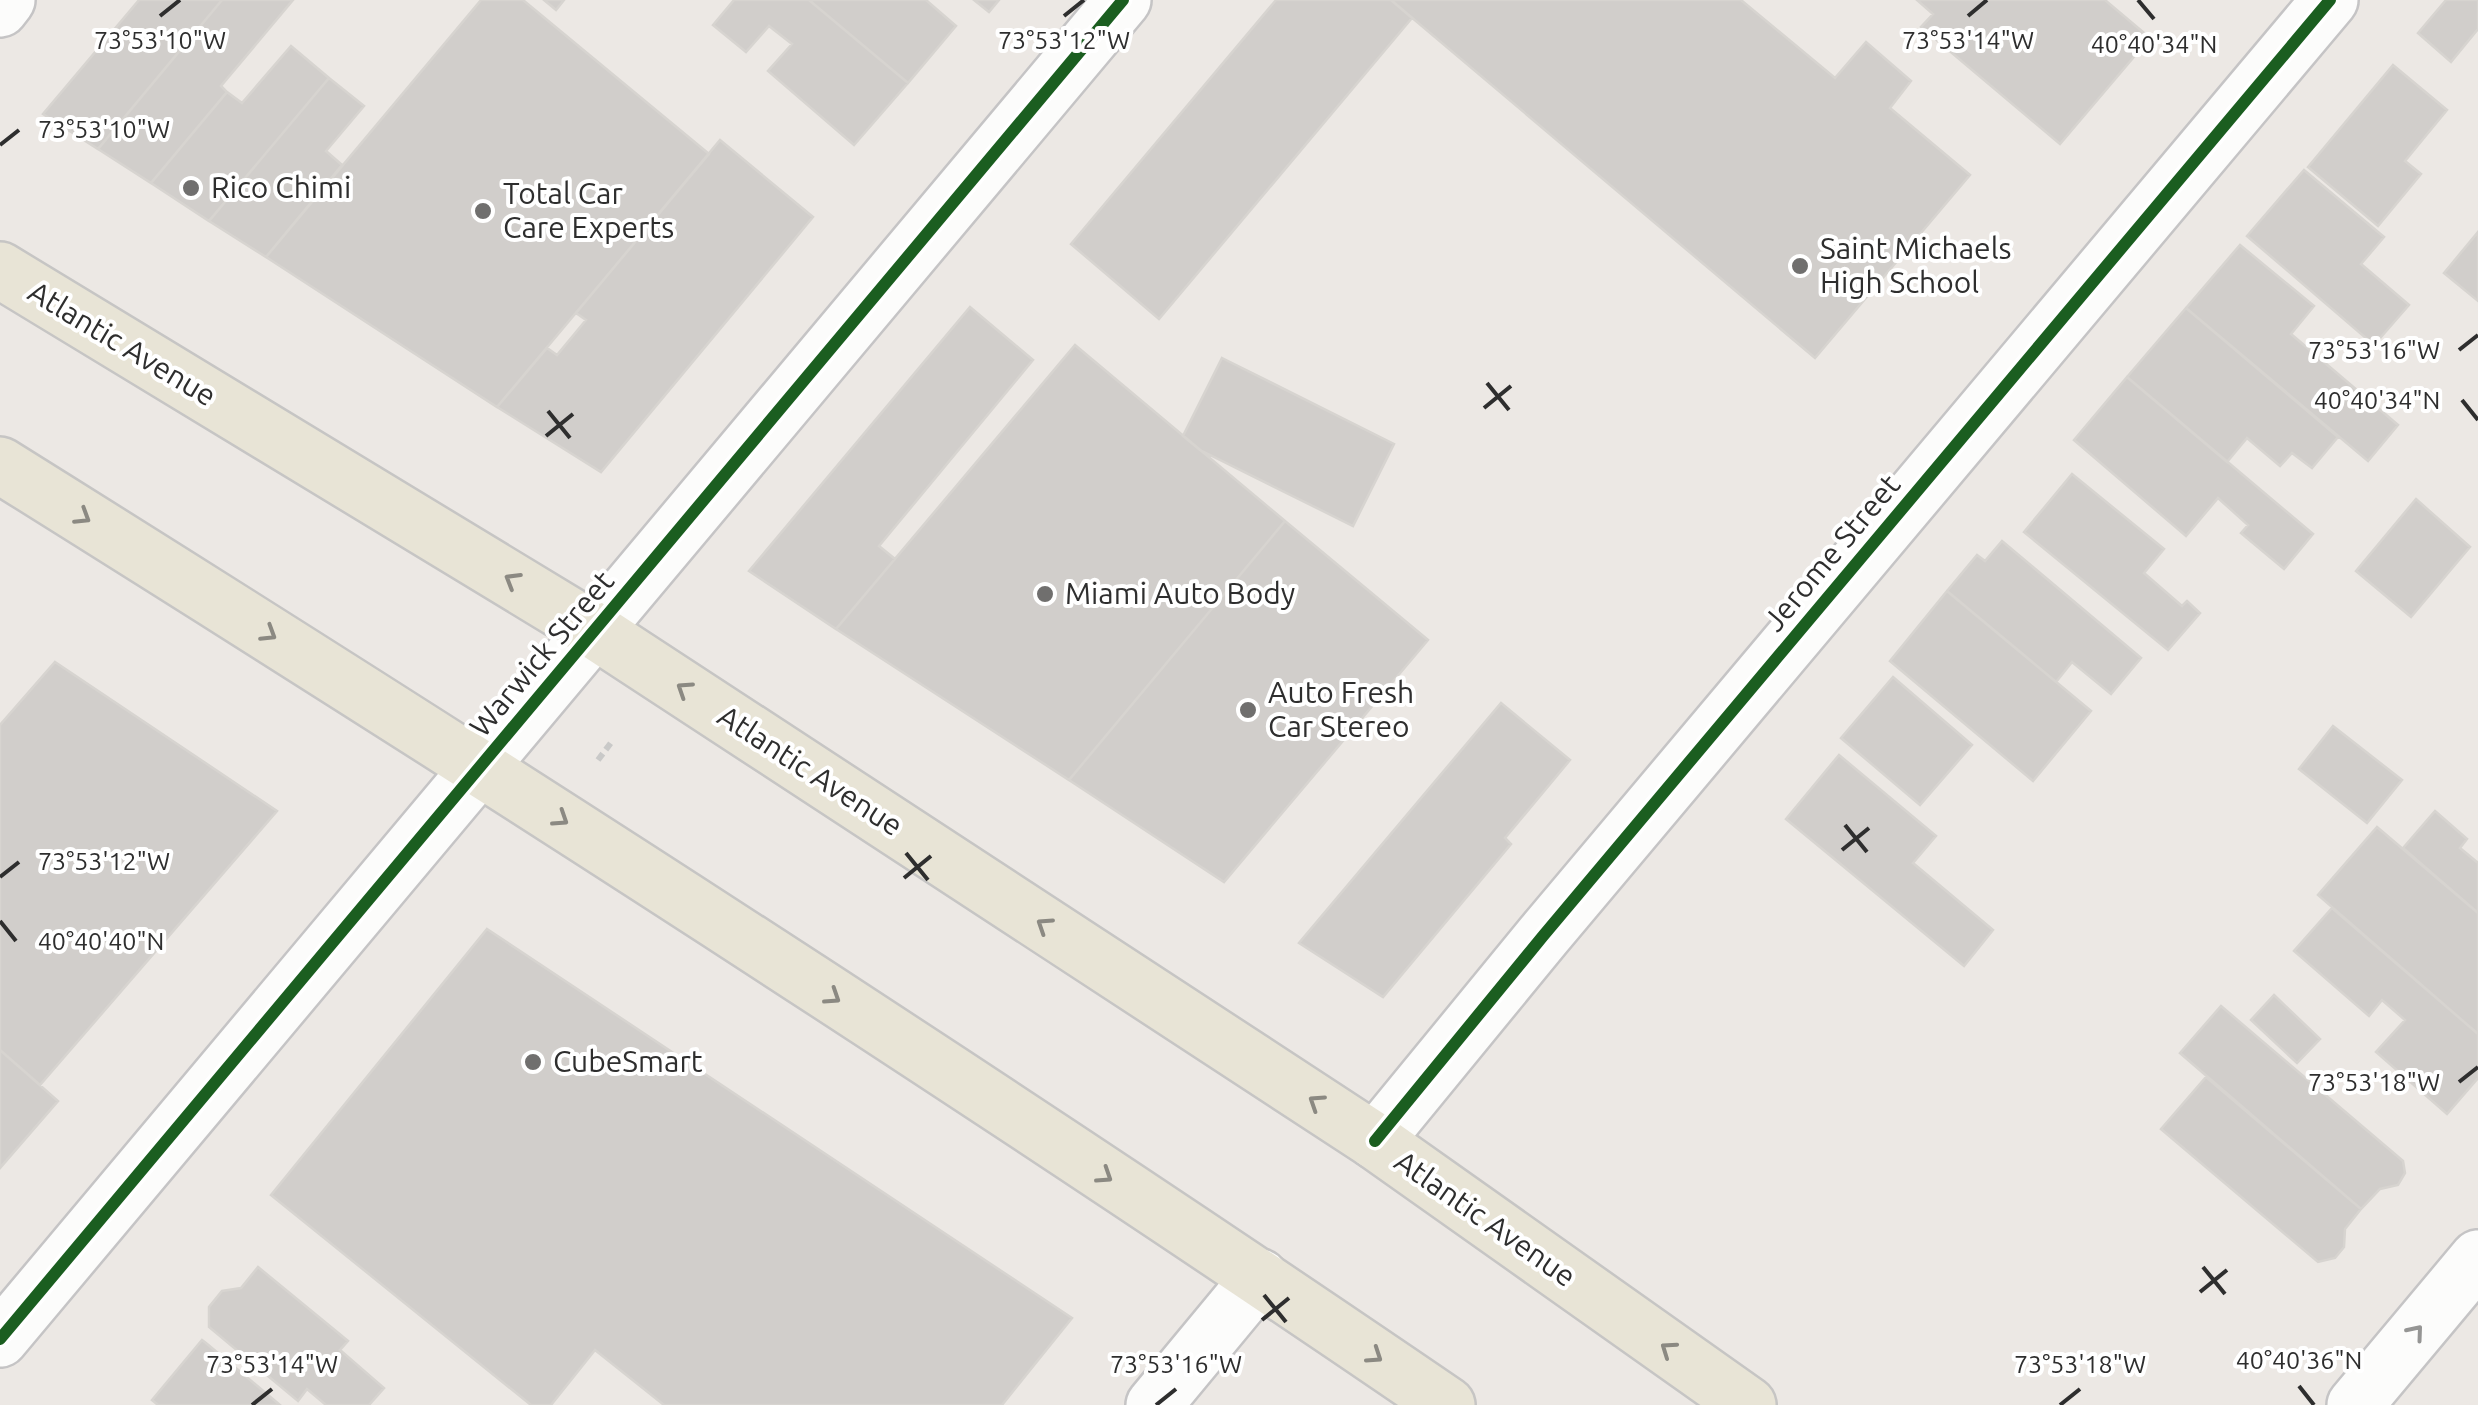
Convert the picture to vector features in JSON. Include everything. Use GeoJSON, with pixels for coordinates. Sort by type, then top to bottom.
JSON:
{"type":"FeatureCollection","features":[{"type":"Feature","properties":{"kind":"main road","name":"Atlantic Avenue"},"geometry":{"type":"LineString","coordinates":[[0,270],[595,631],[1375,1141],[1748,1405]]}},
{"type":"Feature","properties":{"kind":"main road"},"geometry":{"type":"LineString","coordinates":[[0,465],[480,766],[1447,1405]]}},
{"type":"Feature","properties":{"kind":"street"},"geometry":{"type":"LineString","coordinates":[[0,9],[8,0]]}},
{"type":"Feature","properties":{"kind":"street","name":"Warwick Street"},"geometry":{"type":"LineString","coordinates":[[0,1340],[1123,0]]}},
{"type":"Feature","properties":{"kind":"street","name":"Jerome Street"},"geometry":{"type":"LineString","coordinates":[[1375,1141],[2330,0]]}},
{"type":"Feature","properties":{"kind":"street"},"geometry":{"type":"LineString","coordinates":[[2354,1405],[2478,1258]]}},
{"type":"Feature","properties":{"kind":"street"},"geometry":{"type":"LineString","coordinates":[[1154,1405],[1260,1278]]}},
{"type":"Feature","properties":{"kind":"path"},"geometry":{"type":"LineString","coordinates":[[591,770],[612,740]]}},
{"type":"Feature","properties":{"kind":"building"},"geometry":{"type":"Polygon","coordinates":[[[139,0],[222,0],[98,149],[43,114],[139,0]]]}},
{"type":"Feature","properties":{"kind":"building"},"geometry":{"type":"Polygon","coordinates":[[[222,0],[293,0],[221,86],[227,92],[151,183],[98,149],[222,0]]]}},
{"type":"Feature","properties":{"kind":"building","name":"Total Car Care Experts"},"geometry":{"type":"Polygon","coordinates":[[[481,0],[523,0],[709,154],[497,407],[266,257],[481,0]]]}},
{"type":"Feature","properties":{"kind":"building"},"geometry":{"type":"Polygon","coordinates":[[[544,0],[564,0],[556,10],[544,0]]]}},
{"type":"Feature","properties":{"kind":"building"},"geometry":{"type":"Polygon","coordinates":[[[734,0],[809,0],[908,83],[854,145],[768,71],[792,44],[769,26],[746,52],[713,25],[734,0]]]}},
{"type":"Feature","properties":{"kind":"building"},"geometry":{"type":"Polygon","coordinates":[[[809,0],[926,0],[956,26],[908,83],[809,0]]]}},
{"type":"Feature","properties":{"kind":"building"},"geometry":{"type":"Polygon","coordinates":[[[974,0],[999,0],[989,12],[974,0]]]}},
{"type":"Feature","properties":{"kind":"building"},"geometry":{"type":"Polygon","coordinates":[[[1276,0],[1391,0],[1412,18],[1159,319],[1071,244],[1276,0]]]}},
{"type":"Feature","properties":{"kind":"building","name":"Saint Michaels High School"},"geometry":{"type":"Polygon","coordinates":[[[1391,0],[1741,0],[1835,78],[1866,42],[1911,81],[1890,108],[1970,175],[1815,358],[1391,0]]]}},
{"type":"Feature","properties":{"kind":"building"},"geometry":{"type":"Polygon","coordinates":[[[1917,0],[2105,0],[2150,38],[2060,144],[1921,27],[1933,14],[1917,0]]]}},
{"type":"Feature","properties":{"kind":"building"},"geometry":{"type":"Polygon","coordinates":[[[2446,0],[2478,0],[2478,29],[2451,62],[2418,33],[2446,0]]]}},
{"type":"Feature","properties":{"kind":"building"},"geometry":{"type":"Polygon","coordinates":[[[291,46],[329,78],[209,221],[151,183],[227,92],[242,103],[291,46]]]}},
{"type":"Feature","properties":{"kind":"building"},"geometry":{"type":"Polygon","coordinates":[[[2393,65],[2447,110],[2405,161],[2421,174],[2378,226],[2308,167],[2393,65]]]}},
{"type":"Feature","properties":{"kind":"building"},"geometry":{"type":"Polygon","coordinates":[[[329,78],[364,106],[326,151],[342,165],[266,257],[209,221],[329,78]]]}},
{"type":"Feature","properties":{"kind":"building"},"geometry":{"type":"Polygon","coordinates":[[[720,140],[813,217],[601,472],[497,407],[547,348],[557,355],[586,320],[576,313],[720,140]]]}},
{"type":"Feature","properties":{"kind":"building"},"geometry":{"type":"Polygon","coordinates":[[[2304,170],[2384,237],[2361,264],[2409,305],[2374,345],[2247,236],[2304,170]]]}},
{"type":"Feature","properties":{"kind":"building"},"geometry":{"type":"Polygon","coordinates":[[[2478,232],[2478,301],[2444,273],[2478,232]]]}},
{"type":"Feature","properties":{"kind":"building"},"geometry":{"type":"Polygon","coordinates":[[[2240,245],[2314,306],[2291,334],[2398,425],[2368,461],[2186,308],[2240,245]]]}},
{"type":"Feature","properties":{"kind":"building"},"geometry":{"type":"Polygon","coordinates":[[[970,307],[1033,360],[879,546],[895,559],[836,629],[749,571],[970,307]]]}},
{"type":"Feature","properties":{"kind":"building"},"geometry":{"type":"Polygon","coordinates":[[[2186,308],[2338,437],[2312,468],[2292,453],[2280,466],[2247,438],[2227,462],[2127,377],[2186,308]]]}},
{"type":"Feature","properties":{"kind":"building","name":"Miami Auto Body"},"geometry":{"type":"Polygon","coordinates":[[[1075,345],[1285,521],[1069,780],[836,629],[1075,345]]]}},
{"type":"Feature","properties":{"kind":"building"},"geometry":{"type":"Polygon","coordinates":[[[1222,358],[1394,444],[1353,526],[1200,450],[1183,436],[1222,358]]]}},
{"type":"Feature","properties":{"kind":"building"},"geometry":{"type":"Polygon","coordinates":[[[2127,377],[2313,534],[2284,569],[2241,533],[2248,525],[2218,498],[2186,536],[2074,440],[2127,377]]]}},
{"type":"Feature","properties":{"kind":"building"},"geometry":{"type":"Polygon","coordinates":[[[2072,474],[2164,549],[2144,573],[2182,606],[2187,601],[2200,613],[2168,650],[2024,532],[2072,474]]]}},
{"type":"Feature","properties":{"kind":"building"},"geometry":{"type":"Polygon","coordinates":[[[2416,499],[2470,547],[2411,617],[2356,571],[2416,499]]]}},
{"type":"Feature","properties":{"kind":"building","name":"Auto Fresh Car Stereo"},"geometry":{"type":"Polygon","coordinates":[[[1285,521],[1428,640],[1224,882],[1069,780],[1285,521]]]}},
{"type":"Feature","properties":{"kind":"building"},"geometry":{"type":"Polygon","coordinates":[[[2002,541],[2141,658],[2111,694],[2072,662],[2056,682],[1947,591],[1977,555],[1985,561],[2002,541]]]}},
{"type":"Feature","properties":{"kind":"building"},"geometry":{"type":"Polygon","coordinates":[[[1947,591],[2091,711],[2033,781],[1890,661],[1947,591]]]}},
{"type":"Feature","properties":{"kind":"building"},"geometry":{"type":"Polygon","coordinates":[[[55,662],[277,811],[40,1085],[0,1050],[0,725],[55,662]]]}},
{"type":"Feature","properties":{"kind":"building"},"geometry":{"type":"Polygon","coordinates":[[[1893,677],[1972,745],[1920,805],[1841,738],[1893,677]]]}},
{"type":"Feature","properties":{"kind":"building"},"geometry":{"type":"Polygon","coordinates":[[[1501,703],[1570,760],[1505,838],[1511,844],[1383,997],[1299,943],[1501,703]]]}},
{"type":"Feature","properties":{"kind":"building"},"geometry":{"type":"Polygon","coordinates":[[[2333,726],[2402,780],[2367,823],[2299,769],[2333,726]]]}},
{"type":"Feature","properties":{"kind":"building"},"geometry":{"type":"Polygon","coordinates":[[[1839,755],[1936,836],[1913,863],[1993,930],[1964,966],[1786,819],[1839,755]]]}},
{"type":"Feature","properties":{"kind":"building"},"geometry":{"type":"Polygon","coordinates":[[[2435,811],[2467,839],[2460,848],[2478,863],[2478,913],[2403,848],[2435,811]]]}},
{"type":"Feature","properties":{"kind":"building"},"geometry":{"type":"Polygon","coordinates":[[[2377,827],[2478,913],[2478,1034],[2318,895],[2377,827]]]}},
{"type":"Feature","properties":{"kind":"building"},"geometry":{"type":"Polygon","coordinates":[[[2332,908],[2478,1034],[2478,1078],[2447,1114],[2376,1052],[2405,1020],[2382,1000],[2369,1016],[2294,951],[2332,908]]]}},
{"type":"Feature","properties":{"kind":"building","name":"CubeSmart"},"geometry":{"type":"Polygon","coordinates":[[[487,929],[1072,1318],[1002,1405],[664,1405],[595,1350],[551,1405],[531,1405],[271,1195],[487,929]]]}},
{"type":"Feature","properties":{"kind":"building"},"geometry":{"type":"Polygon","coordinates":[[[2274,995],[2320,1039],[2297,1063],[2251,1020],[2274,995]]]}},
{"type":"Feature","properties":{"kind":"building"},"geometry":{"type":"Polygon","coordinates":[[[2221,1006],[2403,1161],[2405,1173],[2398,1185],[2380,1189],[2361,1209],[2180,1053],[2221,1006]]]}},
{"type":"Feature","properties":{"kind":"building"},"geometry":{"type":"Polygon","coordinates":[[[0,1050],[58,1101],[0,1168],[0,1050]]]}},
{"type":"Feature","properties":{"kind":"building"},"geometry":{"type":"Polygon","coordinates":[[[2206,1077],[2361,1209],[2345,1229],[2344,1247],[2335,1258],[2318,1262],[2161,1129],[2206,1077]]]}},
{"type":"Feature","properties":{"kind":"building"},"geometry":{"type":"Polygon","coordinates":[[[258,1267],[348,1341],[340,1350],[384,1388],[369,1405],[326,1405],[307,1389],[298,1401],[209,1327],[209,1307],[222,1291],[241,1288],[258,1267]]]}},
{"type":"Feature","properties":{"kind":"building"},"geometry":{"type":"Polygon","coordinates":[[[202,1340],[280,1405],[158,1405],[152,1400],[202,1340]]]}},
{"type":"Feature","properties":{"kind":"cycle path"},"geometry":{"type":"LineString","coordinates":[[0,1339],[1123,0]]}},
{"type":"Feature","properties":{"kind":"cycle path"},"geometry":{"type":"LineString","coordinates":[[1375,1141],[2330,0]]}},
{"type":"Feature","properties":{"kind":"place","name":"Rico Chimi"},"geometry":{"type":"Point","coordinates":[191,188]}},
{"type":"Feature","properties":{"kind":"place","name":"Total Car Care Experts"},"geometry":{"type":"Point","coordinates":[483,211]}},
{"type":"Feature","properties":{"kind":"place","name":"Saint Michaels High School"},"geometry":{"type":"Point","coordinates":[1800,266]}},
{"type":"Feature","properties":{"kind":"place","name":"Miami Auto Body"},"geometry":{"type":"Point","coordinates":[1045,594]}},
{"type":"Feature","properties":{"kind":"place","name":"Auto Fresh Car Stereo"},"geometry":{"type":"Point","coordinates":[1248,710]}},
{"type":"Feature","properties":{"kind":"place","name":"CubeSmart"},"geometry":{"type":"Point","coordinates":[533,1062]}}]}
